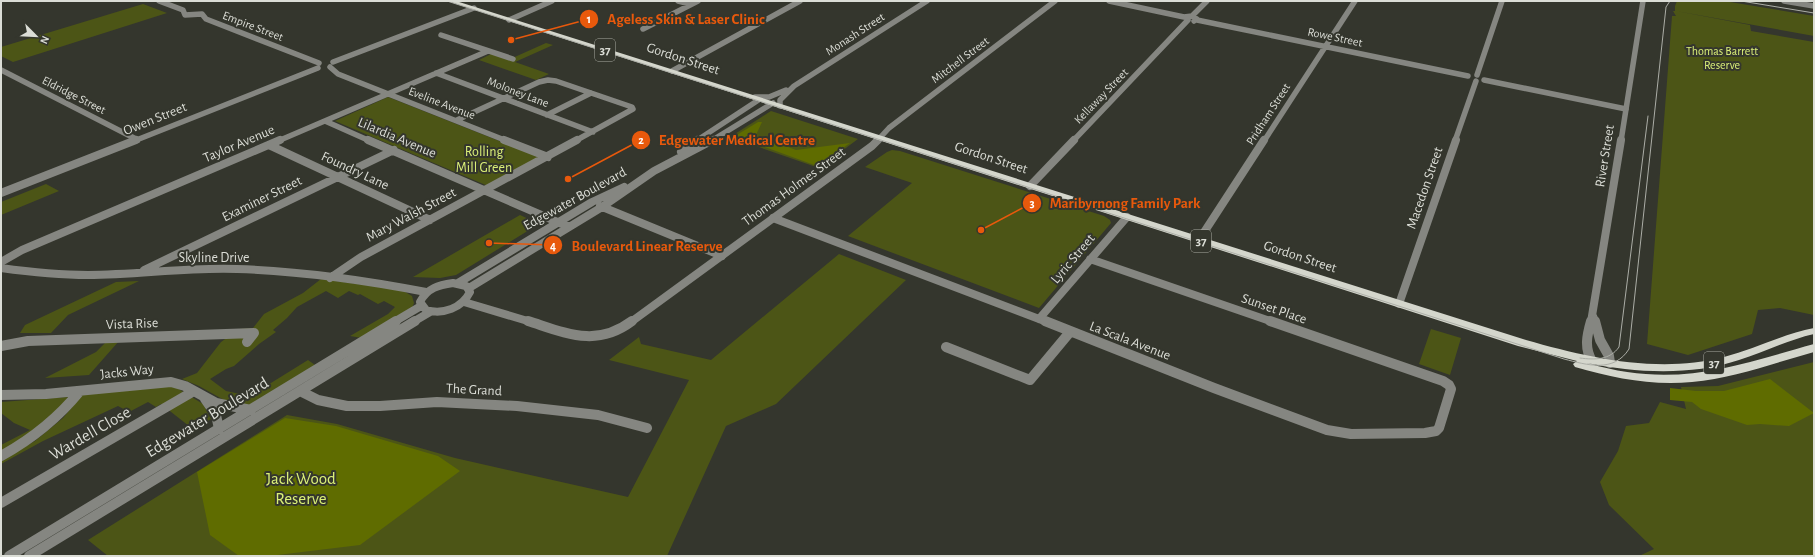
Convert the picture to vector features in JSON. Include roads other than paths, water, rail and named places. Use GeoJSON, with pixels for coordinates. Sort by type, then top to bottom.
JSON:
{"type":"FeatureCollection","features":[{"type":"Feature","properties":{"kind":"main road","name":"Gordon Street"},"geometry":{"type":"LineString","coordinates":[[450,1],[1522,343],[1567,360],[1647,378],[1693,378],[1726,373],[1814,348]]}},
{"type":"Feature","properties":{"kind":"main road","name":"Gordon Street"},"geometry":{"type":"LineString","coordinates":[[1606,368],[1699,366],[1724,361],[1812,333]]}},
{"type":"Feature","properties":{"kind":"main road","name":"Gordon Street"},"geometry":{"type":"LineString","coordinates":[[1522,343],[1592,361]]}},
{"type":"Feature","properties":{"kind":"main road"},"geometry":{"type":"LineString","coordinates":[[1592,361],[1606,368]]}},
{"type":"Feature","properties":{"kind":"street","name":"Empire Street"},"geometry":{"type":"LineString","coordinates":[[159,1],[183,10],[185,14],[202,14],[206,19],[318,66]]}},
{"type":"Feature","properties":{"kind":"street"},"geometry":{"type":"LineString","coordinates":[[509,20],[552,1]]}},
{"type":"Feature","properties":{"kind":"street"},"geometry":{"type":"LineString","coordinates":[[678,1],[690,4]]}},
{"type":"Feature","properties":{"kind":"street"},"geometry":{"type":"LineString","coordinates":[[644,29],[698,1]]}},
{"type":"Feature","properties":{"kind":"street"},"geometry":{"type":"LineString","coordinates":[[672,71],[800,1]]}},
{"type":"Feature","properties":{"kind":"street","name":"Monash Street"},"geometry":{"type":"LineString","coordinates":[[757,98],[769,96],[794,86],[927,1]]}},
{"type":"Feature","properties":{"kind":"street","name":"Mitchell Street"},"geometry":{"type":"LineString","coordinates":[[879,137],[1055,1]]}},
{"type":"Feature","properties":{"kind":"street","name":"Rowe Street"},"geometry":{"type":"LineString","coordinates":[[1110,1],[1476,78]]}},
{"type":"Feature","properties":{"kind":"street","name":"Kellaway Street"},"geometry":{"type":"LineString","coordinates":[[1030,186],[1207,1]]}},
{"type":"Feature","properties":{"kind":"street","name":"Pridham Street"},"geometry":{"type":"LineString","coordinates":[[1199,240],[1355,1]]}},
{"type":"Feature","properties":{"kind":"street","name":"Macedon Street"},"geometry":{"type":"LineString","coordinates":[[1399,304],[1502,1]]}},
{"type":"Feature","properties":{"kind":"street","name":"River Street"},"geometry":{"type":"LineString","coordinates":[[1592,361],[1587,354],[1586,342],[1593,316],[1643,1]]}},
{"type":"Feature","properties":{"kind":"street"},"geometry":{"type":"LineString","coordinates":[[1784,1],[1814,6]]}},
{"type":"Feature","properties":{"kind":"street"},"geometry":{"type":"LineString","coordinates":[[318,66],[332,65],[474,8]]}},
{"type":"Feature","properties":{"kind":"street"},"geometry":{"type":"LineString","coordinates":[[441,34],[513,59]]}},
{"type":"Feature","properties":{"kind":"street","name":"Taylor Avenue"},"geometry":{"type":"LineString","coordinates":[[1,262],[22,250],[488,51]]}},
{"type":"Feature","properties":{"kind":"street","name":"Eveline Avenue"},"geometry":{"type":"LineString","coordinates":[[332,65],[338,74],[458,120],[548,157]]}},
{"type":"Feature","properties":{"kind":"street","name":"Owen Street"},"geometry":{"type":"LineString","coordinates":[[1,193],[138,140],[318,66]]}},
{"type":"Feature","properties":{"kind":"street","name":"Eldridge Street"},"geometry":{"type":"LineString","coordinates":[[1,70],[138,140]]}},
{"type":"Feature","properties":{"kind":"street","name":"Moloney Lane"},"geometry":{"type":"LineString","coordinates":[[436,73],[593,132]]}},
{"type":"Feature","properties":{"kind":"street"},"geometry":{"type":"LineString","coordinates":[[1476,78],[1483,77],[1484,80],[1626,109]]}},
{"type":"Feature","properties":{"kind":"street"},"geometry":{"type":"LineString","coordinates":[[458,120],[539,82],[548,80],[556,81],[591,93]]}},
{"type":"Feature","properties":{"kind":"street","name":"Monash Street"},"geometry":{"type":"LineString","coordinates":[[776,105],[794,86]]}},
{"type":"Feature","properties":{"kind":"street"},"geometry":{"type":"LineString","coordinates":[[548,115],[591,93]]}},
{"type":"Feature","properties":{"kind":"street","name":"Mary Walsh Street"},"geometry":{"type":"LineString","coordinates":[[330,278],[360,257],[633,110],[632,107],[591,93]]}},
{"type":"Feature","properties":{"kind":"street","name":"Edgewater Boulevard"},"geometry":{"type":"LineString","coordinates":[[665,164],[707,132],[757,98]]}},
{"type":"Feature","properties":{"kind":"street","name":"Edgewater Boulevard"},"geometry":{"type":"LineString","coordinates":[[469,288],[602,207],[665,164],[776,105]]}},
{"type":"Feature","properties":{"kind":"street","name":"Lilardia Avenue"},"geometry":{"type":"LineString","coordinates":[[325,121],[569,227]]}},
{"type":"Feature","properties":{"kind":"street","name":"Thomas Holmes Street"},"geometry":{"type":"LineString","coordinates":[[464,302],[576,336],[595,338],[610,335],[627,326],[872,146],[879,137]]}},
{"type":"Feature","properties":{"kind":"street","name":"Foundry Lane"},"geometry":{"type":"LineString","coordinates":[[269,145],[430,220]]}},
{"type":"Feature","properties":{"kind":"street","name":"Examiner Street"},"geometry":{"type":"LineString","coordinates":[[141,272],[394,150]]}},
{"type":"Feature","properties":{"kind":"street","name":"Edgewater Boulevard"},"geometry":{"type":"LineString","coordinates":[[458,283],[592,202],[644,177]]}},
{"type":"Feature","properties":{"kind":"street"},"geometry":{"type":"LineString","coordinates":[[592,202],[722,256]]}},
{"type":"Feature","properties":{"kind":"street","name":"Lyric Street"},"geometry":{"type":"LineString","coordinates":[[1039,319],[1127,217]]}},
{"type":"Feature","properties":{"kind":"street","name":"La Scala Avenue"},"geometry":{"type":"LineString","coordinates":[[773,218],[1039,319],[1214,388],[1339,433],[1425,433],[1436,431],[1439,428],[1450,395],[1450,388],[1448,384]]}},
{"type":"Feature","properties":{"kind":"street","name":"Sunset Place"},"geometry":{"type":"LineString","coordinates":[[1090,259],[1448,384]]}},
{"type":"Feature","properties":{"kind":"street","name":"Skyline Drive"},"geometry":{"type":"LineString","coordinates":[[1,268],[46,274],[89,275],[236,269],[390,285],[426,292]]}},
{"type":"Feature","properties":{"kind":"street"},"geometry":{"type":"LineString","coordinates":[[458,283],[469,288],[469,298],[464,302],[452,309],[430,312],[421,306],[420,302],[426,292],[439,286],[458,283]]}},
{"type":"Feature","properties":{"kind":"street","name":"Edgewater Boulevard"},"geometry":{"type":"LineString","coordinates":[[9,556],[421,306]]}},
{"type":"Feature","properties":{"kind":"street","name":"Edgewater Boulevard"},"geometry":{"type":"LineString","coordinates":[[29,556],[430,312]]}},
{"type":"Feature","properties":{"kind":"street","name":"River Street"},"geometry":{"type":"LineString","coordinates":[[1593,316],[1600,340],[1609,356],[1606,368]]}},
{"type":"Feature","properties":{"kind":"street"},"geometry":{"type":"LineString","coordinates":[[946,347],[1030,380],[1070,332]]}},
{"type":"Feature","properties":{"kind":"street","name":"Vista Rise"},"geometry":{"type":"LineString","coordinates":[[1,346],[28,340],[254,333],[247,342]]}},
{"type":"Feature","properties":{"kind":"street","name":"Jacks Way"},"geometry":{"type":"LineString","coordinates":[[1,395],[80,391],[171,382],[180,384],[194,391],[205,399],[235,408],[251,410]]}},
{"type":"Feature","properties":{"kind":"street"},"geometry":{"type":"LineString","coordinates":[[1,456],[31,438],[54,420],[80,391]]}},
{"type":"Feature","properties":{"kind":"street","name":"Wardell Close"},"geometry":{"type":"LineString","coordinates":[[1,502],[194,391]]}},
{"type":"Feature","properties":{"kind":"street","name":"The Grand"},"geometry":{"type":"LineString","coordinates":[[300,391],[318,400],[347,406],[380,406],[437,402],[517,406],[598,415],[647,428]]}},
{"type":"Feature","properties":{"kind":"street"},"geometry":{"type":"LineString","coordinates":[[205,399],[216,415],[219,429]]}},
{"type":"Feature","properties":{"kind":"tram line"},"geometry":{"type":"LineString","coordinates":[[447,1],[1564,359],[1591,365],[1616,362],[1623,357],[1629,349],[1666,7],[1670,1]]}},
{"type":"Feature","properties":{"kind":"tram line"},"geometry":{"type":"LineString","coordinates":[[1741,1],[1814,13]]}},
{"type":"Feature","properties":{"kind":"tram line"},"geometry":{"type":"LineString","coordinates":[[1580,358],[1591,359],[1607,357],[1619,347],[1648,116]]}},
{"type":"Feature","properties":{"kind":"place","name":"Ageless Skin & Laser Clinic"},"geometry":{"type":"Point","coordinates":[511,40]}},
{"type":"Feature","properties":{"kind":"place","name":"Edgewater Medical Centre"},"geometry":{"type":"Point","coordinates":[568,179]}},
{"type":"Feature","properties":{"kind":"place","name":"Maribyrnong Family Park"},"geometry":{"type":"Point","coordinates":[981,230]}},
{"type":"Feature","properties":{"kind":"place","name":"Boulevard Linear Reserve"},"geometry":{"type":"Point","coordinates":[489,243]}},
{"type":"Feature","properties":{"kind":"park label","name":"Thomas Barrett Reserve"},"geometry":{"type":"Point","coordinates":[1722,58]}},
{"type":"Feature","properties":{"kind":"park label","name":"Rolling Mill Green"},"geometry":{"type":"Point","coordinates":[484,160]}},
{"type":"Feature","properties":{"kind":"park label","name":"Jack Wood Reserve"},"geometry":{"type":"Point","coordinates":[301,488]}}]}
